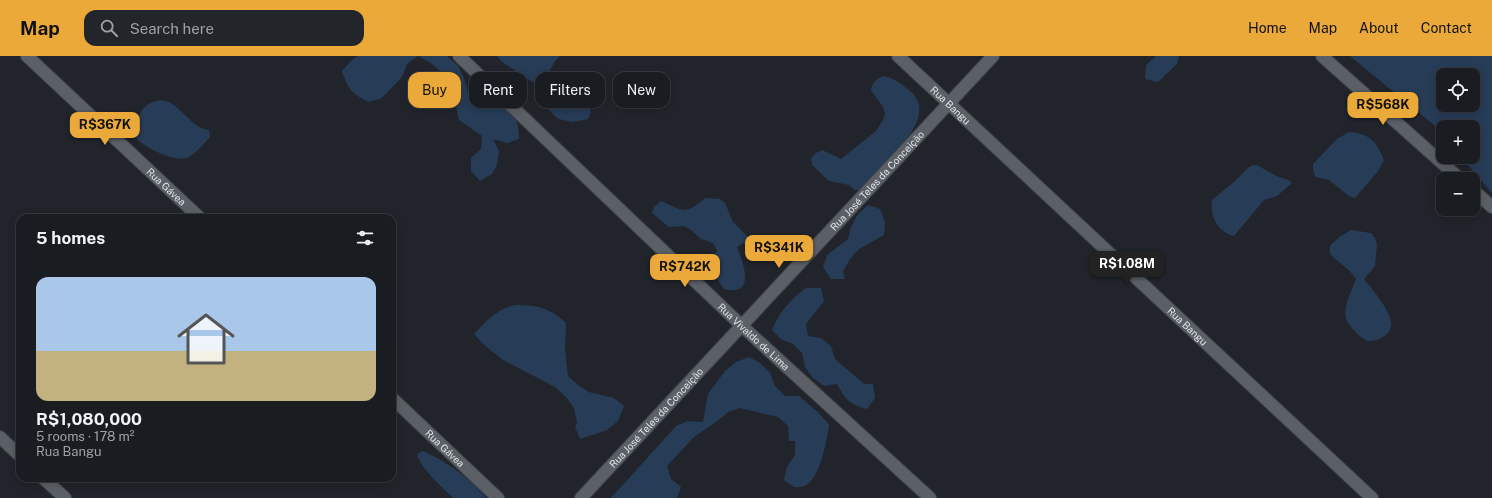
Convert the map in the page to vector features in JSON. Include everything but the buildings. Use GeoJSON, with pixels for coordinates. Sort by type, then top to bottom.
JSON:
{"type":"FeatureCollection","features":[{"type":"Feature","properties":{"kind":"street","name":"Rua Gávea"},"geometry":{"type":"LineString","coordinates":[[27,56],[196,214]]}},
{"type":"Feature","properties":{"kind":"street","name":"Rua Vivaldo de Lima"},"geometry":{"type":"LineString","coordinates":[[459,56],[742,326],[930,498]]}},
{"type":"Feature","properties":{"kind":"street","name":"Rua Bangu"},"geometry":{"type":"LineString","coordinates":[[898,56],[1372,498]]}},
{"type":"Feature","properties":{"kind":"street","name":"Rua José Teles da Conceição"},"geometry":{"type":"LineString","coordinates":[[581,498],[993,56]]}},
{"type":"Feature","properties":{"kind":"street"},"geometry":{"type":"LineString","coordinates":[[1322,56],[1452,172]]}},
{"type":"Feature","properties":{"kind":"street"},"geometry":{"type":"LineString","coordinates":[[1480,196],[1492,207]]}},
{"type":"Feature","properties":{"kind":"street","name":"Rua Gávea"},"geometry":{"type":"LineString","coordinates":[[396,402],[498,498]]}},
{"type":"Feature","properties":{"kind":"street"},"geometry":{"type":"LineString","coordinates":[[0,437],[16,452]]}},
{"type":"Feature","properties":{"kind":"street"},"geometry":{"type":"LineString","coordinates":[[48,482],[65,498]]}},
{"type":"Feature","properties":{"kind":"shaded area"},"geometry":{"type":"Polygon","coordinates":[[[358,56],[418,56],[407,64],[402,77],[382,98],[369,102],[351,90],[342,71],[358,56]]]}},
{"type":"Feature","properties":{"kind":"shaded area"},"geometry":{"type":"Polygon","coordinates":[[[418,56],[447,56],[458,66],[461,72],[441,72],[431,63],[418,56]]]}},
{"type":"Feature","properties":{"kind":"shaded area"},"geometry":{"type":"Polygon","coordinates":[[[497,56],[560,56],[555,61],[549,72],[535,72],[535,84],[527,78],[527,72],[518,72],[501,61],[497,56]]]}},
{"type":"Feature","properties":{"kind":"shaded area"},"geometry":{"type":"Polygon","coordinates":[[[1156,56],[1179,56],[1177,64],[1158,82],[1145,79],[1146,65],[1156,56]]]}},
{"type":"Feature","properties":{"kind":"shaded area"},"geometry":{"type":"Polygon","coordinates":[[[1350,56],[1492,56],[1492,193],[1480,179],[1480,172],[1474,172],[1467,164],[1480,164],[1480,120],[1436,120],[1436,127],[1350,56]]]}},
{"type":"Feature","properties":{"kind":"shaded area"},"geometry":{"type":"Polygon","coordinates":[[[461,72],[469,93],[469,108],[507,108],[516,119],[519,139],[507,143],[493,139],[499,151],[497,165],[492,174],[480,181],[471,171],[471,158],[481,149],[482,136],[459,120],[456,108],[461,108],[461,72]]]}},
{"type":"Feature","properties":{"kind":"shaded area"},"geometry":{"type":"Polygon","coordinates":[[[884,76],[895,80],[910,91],[918,103],[919,116],[913,129],[904,143],[862,190],[855,190],[849,185],[829,181],[812,165],[811,158],[822,150],[841,159],[876,131],[885,114],[883,107],[871,90],[875,81],[884,76]]]}},
{"type":"Feature","properties":{"kind":"shaded area"},"geometry":{"type":"Polygon","coordinates":[[[161,100],[174,105],[196,125],[209,130],[210,137],[189,157],[184,159],[160,153],[152,150],[135,137],[138,118],[143,108],[153,102],[161,100]]]}},
{"type":"Feature","properties":{"kind":"shaded area"},"geometry":{"type":"Polygon","coordinates":[[[547,108],[589,108],[591,112],[588,119],[573,122],[558,119],[547,108]]]}},
{"type":"Feature","properties":{"kind":"shaded area"},"geometry":{"type":"Polygon","coordinates":[[[1349,132],[1362,134],[1375,143],[1384,160],[1378,171],[1355,198],[1349,196],[1329,180],[1315,177],[1313,170],[1313,164],[1337,139],[1349,132]]]}},
{"type":"Feature","properties":{"kind":"shaded area"},"geometry":{"type":"Polygon","coordinates":[[[1257,165],[1276,176],[1289,180],[1292,183],[1277,196],[1264,200],[1234,236],[1228,234],[1219,227],[1216,222],[1212,212],[1212,200],[1250,166],[1257,165]]]}},
{"type":"Feature","properties":{"kind":"shaded area"},"geometry":{"type":"Polygon","coordinates":[[[705,198],[720,199],[725,203],[733,222],[752,241],[779,248],[782,255],[771,262],[749,245],[743,243],[737,247],[742,261],[745,277],[741,288],[734,290],[724,289],[700,253],[713,256],[717,251],[714,244],[701,239],[684,226],[669,227],[652,213],[654,207],[661,201],[684,210],[693,207],[705,198]]]}},
{"type":"Feature","properties":{"kind":"shaded area"},"geometry":{"type":"Polygon","coordinates":[[[868,205],[880,209],[885,222],[884,235],[859,249],[850,259],[843,271],[845,279],[831,279],[823,267],[827,255],[848,239],[851,227],[858,214],[868,205]]]}},
{"type":"Feature","properties":{"kind":"shaded area"},"geometry":{"type":"Polygon","coordinates":[[[1351,230],[1371,233],[1377,244],[1375,266],[1364,279],[1380,299],[1390,316],[1391,325],[1388,333],[1378,340],[1366,340],[1352,328],[1347,321],[1345,313],[1347,303],[1356,279],[1330,254],[1330,246],[1339,237],[1351,230]]]}},
{"type":"Feature","properties":{"kind":"shaded area"},"geometry":{"type":"Polygon","coordinates":[[[806,288],[821,288],[824,301],[806,324],[808,336],[821,338],[831,346],[835,359],[864,384],[873,384],[875,398],[867,409],[849,401],[837,384],[824,386],[813,378],[805,367],[802,353],[793,344],[781,339],[772,330],[778,317],[786,306],[806,288]]]}},
{"type":"Feature","properties":{"kind":"shaded area"},"geometry":{"type":"Polygon","coordinates":[[[516,305],[543,308],[555,314],[566,323],[565,349],[568,376],[589,392],[614,398],[624,406],[618,421],[607,430],[580,439],[575,427],[577,422],[574,408],[566,397],[555,387],[503,360],[483,344],[474,334],[498,312],[510,306],[516,305]]]}},
{"type":"Feature","properties":{"kind":"shaded area"},"geometry":{"type":"Polygon","coordinates":[[[749,357],[760,363],[770,373],[775,386],[785,396],[799,396],[820,414],[829,425],[822,458],[811,481],[806,485],[794,487],[784,480],[787,467],[795,455],[795,441],[789,441],[788,426],[778,417],[740,408],[728,412],[694,437],[667,466],[671,479],[681,487],[677,498],[611,498],[676,426],[688,421],[703,422],[708,394],[725,371],[736,362],[749,357]]]}},
{"type":"Feature","properties":{"kind":"shaded area"},"geometry":{"type":"Polygon","coordinates":[[[423,451],[441,460],[457,471],[472,483],[486,498],[453,498],[432,478],[419,460],[417,454],[423,451]]]}}]}
